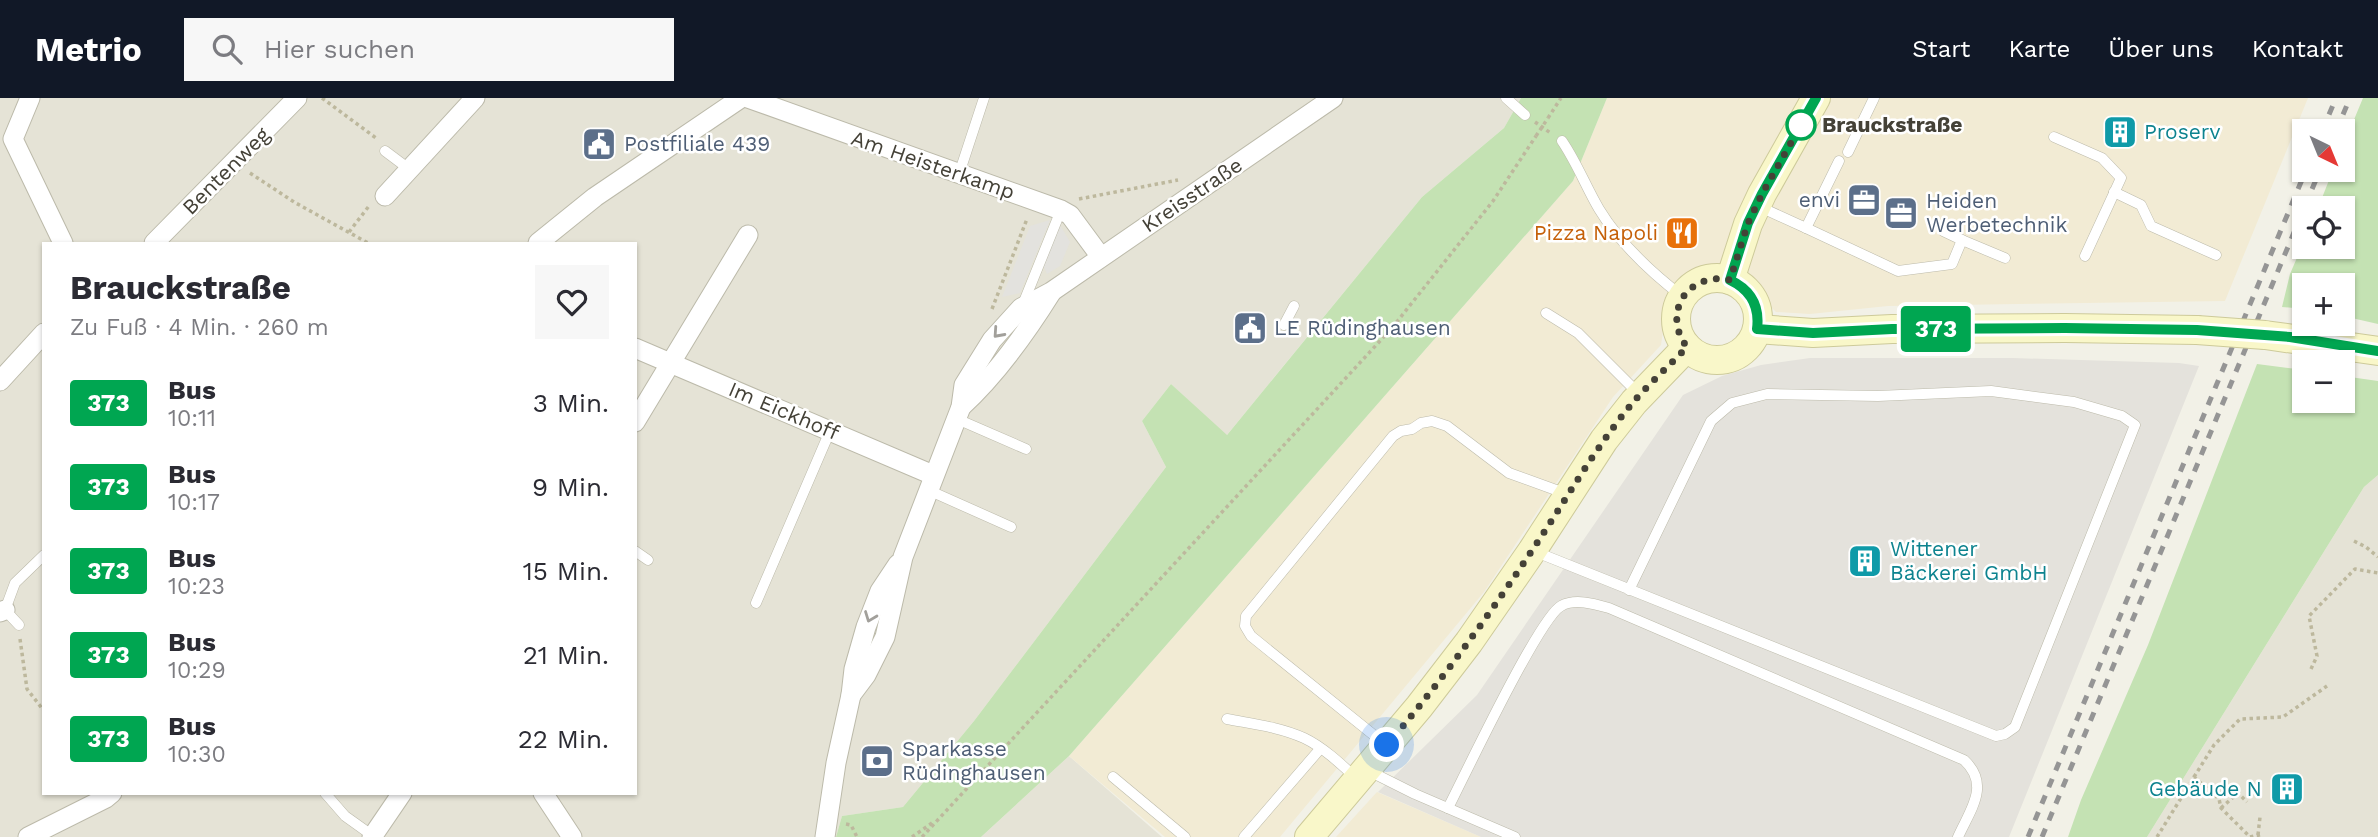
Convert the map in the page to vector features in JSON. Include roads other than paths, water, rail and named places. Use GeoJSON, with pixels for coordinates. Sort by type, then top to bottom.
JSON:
{"type":"FeatureCollection","features":[{"type":"Feature","properties":{"kind":"street"},"geometry":{"type":"LineString","coordinates":[[30,98],[6,146],[62,242]]}},
{"type":"Feature","properties":{"kind":"street","name":"Bentenweg"},"geometry":{"type":"LineString","coordinates":[[155,242],[298,98]]}},
{"type":"Feature","properties":{"kind":"street"},"geometry":{"type":"LineString","coordinates":[[385,197],[475,98]]}},
{"type":"Feature","properties":{"kind":"street"},"geometry":{"type":"LineString","coordinates":[[539,242],[714,105],[741,98]]}},
{"type":"Feature","properties":{"kind":"street","name":"Am Heisterkamp"},"geometry":{"type":"LineString","coordinates":[[748,98],[1065,212]]}},
{"type":"Feature","properties":{"kind":"street","name":"Kreisstraße"},"geometry":{"type":"LineString","coordinates":[[825,837],[836,763],[851,695],[866,675],[885,637],[903,557],[959,413],[964,385],[992,340],[1021,308],[1051,292],[1333,98]]}},
{"type":"Feature","properties":{"kind":"street"},"geometry":{"type":"LineString","coordinates":[[1730,280],[1757,205],[1816,98]]}},
{"type":"Feature","properties":{"kind":"street"},"geometry":{"type":"LineString","coordinates":[[1065,212],[1101,257]]}},
{"type":"Feature","properties":{"kind":"street"},"geometry":{"type":"LineString","coordinates":[[637,419],[748,235]]}},
{"type":"Feature","properties":{"kind":"street"},"geometry":{"type":"LineString","coordinates":[[1714,278],[1730,280],[1749,292],[1755,301],[1757,329],[1747,346],[1731,357],[1712,360],[1687,347],[1679,336],[1677,309],[1693,286],[1714,278]]}},
{"type":"Feature","properties":{"kind":"street","name":"Kreisstraße"},"geometry":{"type":"LineString","coordinates":[[959,413],[1037,314],[1051,292]]}},
{"type":"Feature","properties":{"kind":"street"},"geometry":{"type":"LineString","coordinates":[[1757,329],[1813,333],[1892,329],[2197,330],[2265,335],[2378,351]]}},
{"type":"Feature","properties":{"kind":"street"},"geometry":{"type":"LineString","coordinates":[[0,381],[42,335]]}},
{"type":"Feature","properties":{"kind":"street"},"geometry":{"type":"LineString","coordinates":[[1309,837],[1419,707],[1469,642],[1604,440],[1640,395],[1687,347]]}},
{"type":"Feature","properties":{"kind":"street","name":"Im Eickhoff"},"geometry":{"type":"LineString","coordinates":[[637,349],[830,431],[931,483]]}},
{"type":"Feature","properties":{"kind":"street"},"geometry":{"type":"LineString","coordinates":[[29,837],[110,795]]}},
{"type":"Feature","properties":{"kind":"street"},"geometry":{"type":"LineString","coordinates":[[372,836],[401,795]]}},
{"type":"Feature","properties":{"kind":"street"},"geometry":{"type":"LineString","coordinates":[[544,795],[572,837]]}},
{"type":"Feature","properties":{"kind":"lane"},"geometry":{"type":"LineString","coordinates":[[959,174],[984,98]]}},
{"type":"Feature","properties":{"kind":"lane"},"geometry":{"type":"LineString","coordinates":[[1506,98],[1525,115]]}},
{"type":"Feature","properties":{"kind":"lane"},"geometry":{"type":"LineString","coordinates":[[1848,152],[1874,98]]}},
{"type":"Feature","properties":{"kind":"lane"},"geometry":{"type":"LineString","coordinates":[[2054,137],[2102,158],[2121,178],[2085,256]]}},
{"type":"Feature","properties":{"kind":"lane"},"geometry":{"type":"LineString","coordinates":[[1563,141],[1576,161],[1600,211],[1649,271],[1683,297]]}},
{"type":"Feature","properties":{"kind":"lane"},"geometry":{"type":"LineString","coordinates":[[384,151],[409,169]]}},
{"type":"Feature","properties":{"kind":"lane"},"geometry":{"type":"LineString","coordinates":[[1806,228],[1839,161]]}},
{"type":"Feature","properties":{"kind":"lane"},"geometry":{"type":"LineString","coordinates":[[2114,192],[2141,205],[2151,226],[2216,255]]}},
{"type":"Feature","properties":{"kind":"lane"},"geometry":{"type":"LineString","coordinates":[[1757,205],[1898,271],[1952,264],[1962,240]]}},
{"type":"Feature","properties":{"kind":"lane"},"geometry":{"type":"LineString","coordinates":[[1021,308],[1065,212]]}},
{"type":"Feature","properties":{"kind":"lane"},"geometry":{"type":"LineString","coordinates":[[1943,232],[2005,258]]}},
{"type":"Feature","properties":{"kind":"lane"},"geometry":{"type":"LineString","coordinates":[[1284,325],[1293,306]]}},
{"type":"Feature","properties":{"kind":"lane"},"geometry":{"type":"LineString","coordinates":[[1546,313],[1578,334],[1640,395]]}},
{"type":"Feature","properties":{"kind":"lane"},"geometry":{"type":"LineString","coordinates":[[1532,551],[1629,590],[1996,736],[2015,727],[2135,425],[2122,415],[2074,402],[1991,390],[1878,396],[1767,394],[1732,404],[1711,421],[1629,590]]}},
{"type":"Feature","properties":{"kind":"lane"},"geometry":{"type":"LineString","coordinates":[[959,413],[1026,449]]}},
{"type":"Feature","properties":{"kind":"lane"},"geometry":{"type":"LineString","coordinates":[[1387,745],[1251,636],[1245,626],[1247,616],[1393,436],[1421,423],[1432,421],[1447,426],[1509,473],[1569,495]]}},
{"type":"Feature","properties":{"kind":"lane"},"geometry":{"type":"LineString","coordinates":[[755,603],[830,431]]}},
{"type":"Feature","properties":{"kind":"lane"},"geometry":{"type":"LineString","coordinates":[[931,483],[1011,527]]}},
{"type":"Feature","properties":{"kind":"lane"},"geometry":{"type":"LineString","coordinates":[[637,552],[648,560]]}},
{"type":"Feature","properties":{"kind":"lane"},"geometry":{"type":"LineString","coordinates":[[19,625],[3,611],[15,583],[42,557]]}},
{"type":"Feature","properties":{"kind":"lane"},"geometry":{"type":"LineString","coordinates":[[1448,808],[1538,634],[1561,606],[1581,602],[1609,608],[1964,760],[1975,771],[1979,791],[1958,837]]}},
{"type":"Feature","properties":{"kind":"lane"},"geometry":{"type":"LineString","coordinates":[[1227,719],[1272,727],[1305,738],[1362,774],[1515,837]]}},
{"type":"Feature","properties":{"kind":"lane"},"geometry":{"type":"LineString","coordinates":[[1244,837],[1320,748]]}},
{"type":"Feature","properties":{"kind":"lane"},"geometry":{"type":"LineString","coordinates":[[1113,776],[1185,837]]}},
{"type":"Feature","properties":{"kind":"lane"},"geometry":{"type":"LineString","coordinates":[[327,795],[345,816],[372,836]]}},
{"type":"Feature","properties":{"kind":"railway"},"geometry":{"type":"LineString","coordinates":[[2327,119],[2336,98]]}},
{"type":"Feature","properties":{"kind":"railway"},"geometry":{"type":"LineString","coordinates":[[2341,119],[2350,98]]}},
{"type":"Feature","properties":{"kind":"railway"},"geometry":{"type":"LineString","coordinates":[[2028,837],[2301,182]]}},
{"type":"Feature","properties":{"kind":"railway"},"geometry":{"type":"LineString","coordinates":[[2042,837],[2315,182]]}},
{"type":"Feature","properties":{"kind":"place","name":"Brauckstraße"},"geometry":{"type":"Point","coordinates":[1801,125]}},
{"type":"Feature","properties":{"kind":"place","name":"Proserv"},"geometry":{"type":"Point","coordinates":[2120,132]}},
{"type":"Feature","properties":{"kind":"place","name":"Postfiliale 439"},"geometry":{"type":"Point","coordinates":[599,144]}},
{"type":"Feature","properties":{"kind":"place","name":"envi"},"geometry":{"type":"Point","coordinates":[1864,200]}},
{"type":"Feature","properties":{"kind":"place","name":"Heiden Werbetechnik"},"geometry":{"type":"Point","coordinates":[1901,213]}},
{"type":"Feature","properties":{"kind":"place","name":"Pizza Napoli"},"geometry":{"type":"Point","coordinates":[1682,233]}},
{"type":"Feature","properties":{"kind":"place","name":"LE Rüdinghausen"},"geometry":{"type":"Point","coordinates":[1250,328]}},
{"type":"Feature","properties":{"kind":"place","name":"Wittener Bäckerei GmbH"},"geometry":{"type":"Point","coordinates":[1865,561]}},
{"type":"Feature","properties":{"kind":"place","name":"Sparkasse Rüdinghausen"},"geometry":{"type":"Point","coordinates":[877,761]}},
{"type":"Feature","properties":{"kind":"place","name":"Gebäude N"},"geometry":{"type":"Point","coordinates":[2287,789]}}]}
